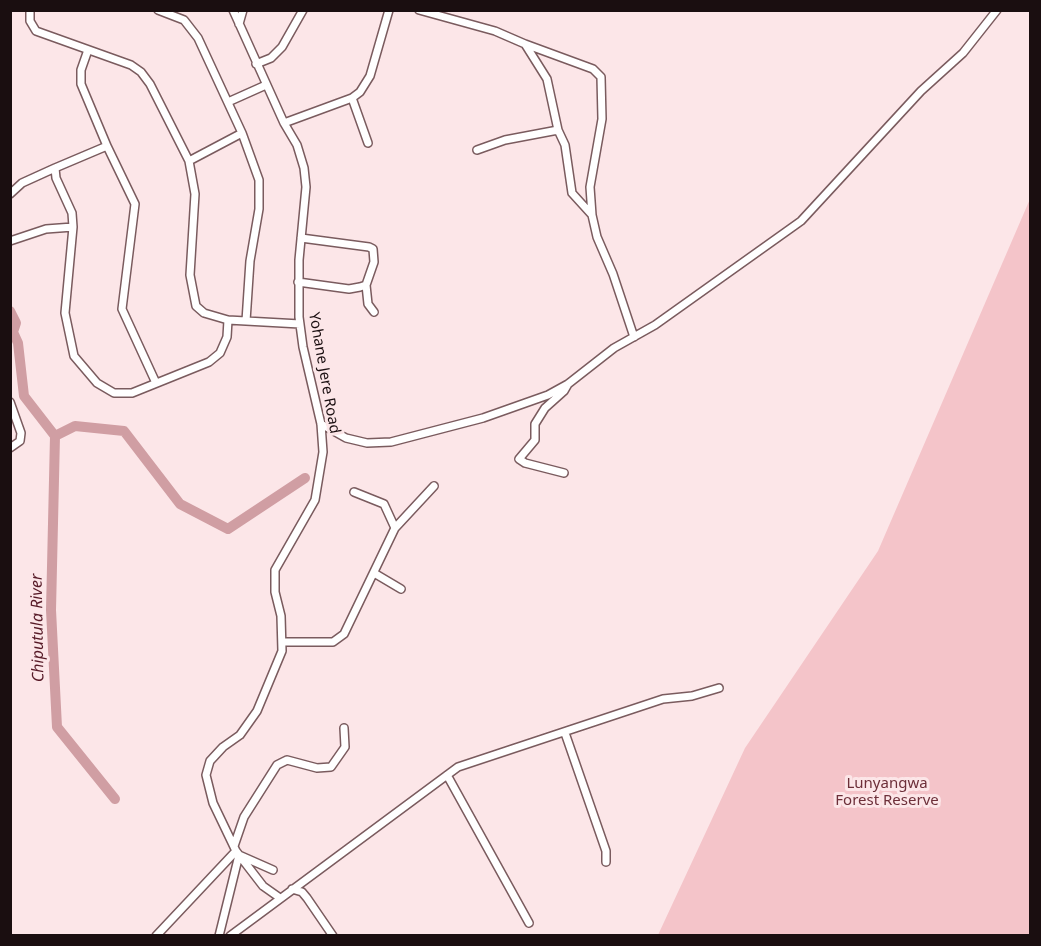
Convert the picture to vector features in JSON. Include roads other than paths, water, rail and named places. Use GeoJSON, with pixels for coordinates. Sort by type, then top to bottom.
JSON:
{"type":"FeatureCollection","features":[{"type":"Feature","properties":{"kind":"street"},"geometry":{"type":"LineString","coordinates":[[30,10],[30,21],[36,31],[131,65],[146,77],[189,161],[195,194],[190,276],[196,306],[204,313],[228,320],[300,324]]}},
{"type":"Feature","properties":{"kind":"street"},"geometry":{"type":"LineString","coordinates":[[158,10],[184,20],[194,30],[242,133],[259,180],[260,194],[250,261],[246,321]]}},
{"type":"Feature","properties":{"kind":"street","name":"Yohane Jere Road"},"geometry":{"type":"LineString","coordinates":[[233,10],[256,64],[297,146],[304,168],[306,187],[298,282],[300,324],[321,424],[323,452],[315,501],[275,570],[275,592],[281,616],[282,651],[257,711],[240,735],[223,747],[210,761],[206,775],[213,803],[236,851],[263,886],[280,898]]}},
{"type":"Feature","properties":{"kind":"street"},"geometry":{"type":"LineString","coordinates":[[239,24],[243,10]]}},
{"type":"Feature","properties":{"kind":"street"},"geometry":{"type":"LineString","coordinates":[[256,64],[271,58],[282,47],[303,10]]}},
{"type":"Feature","properties":{"kind":"street"},"geometry":{"type":"LineString","coordinates":[[284,123],[352,98],[370,75],[389,10]]}},
{"type":"Feature","properties":{"kind":"street"},"geometry":{"type":"LineString","coordinates":[[419,10],[495,31],[593,69],[601,77],[602,119],[590,187],[592,215],[597,237],[614,274],[634,338]]}},
{"type":"Feature","properties":{"kind":"street"},"geometry":{"type":"LineString","coordinates":[[321,424],[356,441],[391,442],[483,418],[549,395],[568,384],[614,348],[655,325],[801,221],[921,91],[963,53],[997,10]]}},
{"type":"Feature","properties":{"kind":"street"},"geometry":{"type":"LineString","coordinates":[[525,44],[547,79],[558,130],[565,145],[572,193],[592,215]]}},
{"type":"Feature","properties":{"kind":"street"},"geometry":{"type":"LineString","coordinates":[[88,50],[81,70],[81,84],[135,204],[122,309],[156,383]]}},
{"type":"Feature","properties":{"kind":"street"},"geometry":{"type":"LineString","coordinates":[[228,102],[266,85]]}},
{"type":"Feature","properties":{"kind":"street"},"geometry":{"type":"LineString","coordinates":[[352,98],[368,143]]}},
{"type":"Feature","properties":{"kind":"street"},"geometry":{"type":"LineString","coordinates":[[477,150],[505,140],[558,130]]}},
{"type":"Feature","properties":{"kind":"street"},"geometry":{"type":"LineString","coordinates":[[189,161],[242,133]]}},
{"type":"Feature","properties":{"kind":"street"},"geometry":{"type":"LineString","coordinates":[[10,194],[22,183],[107,146]]}},
{"type":"Feature","properties":{"kind":"street"},"geometry":{"type":"LineString","coordinates":[[55,168],[56,178],[72,213],[73,227],[65,313],[74,356],[97,383],[114,393],[132,393],[209,362],[220,353],[227,337],[228,320]]}},
{"type":"Feature","properties":{"kind":"street"},"geometry":{"type":"LineString","coordinates":[[10,240],[46,229],[73,227]]}},
{"type":"Feature","properties":{"kind":"street"},"geometry":{"type":"LineString","coordinates":[[301,238],[373,249],[374,262],[366,285],[368,304],[374,312]]}},
{"type":"Feature","properties":{"kind":"street"},"geometry":{"type":"LineString","coordinates":[[298,282],[349,289],[366,285]]}},
{"type":"Feature","properties":{"kind":"street"},"geometry":{"type":"LineString","coordinates":[[564,473],[525,463],[519,459],[535,440],[535,424],[545,408],[564,391],[568,384]]}},
{"type":"Feature","properties":{"kind":"street"},"geometry":{"type":"LineString","coordinates":[[10,402],[21,433],[20,441],[10,448]]}},
{"type":"Feature","properties":{"kind":"street"},"geometry":{"type":"LineString","coordinates":[[282,642],[338,639],[350,623],[395,528],[434,486]]}},
{"type":"Feature","properties":{"kind":"street"},"geometry":{"type":"LineString","coordinates":[[354,492],[384,504],[395,528]]}},
{"type":"Feature","properties":{"kind":"street"},"geometry":{"type":"LineString","coordinates":[[374,573],[401,589]]}},
{"type":"Feature","properties":{"kind":"street"},"geometry":{"type":"LineString","coordinates":[[230,936],[458,767],[663,699],[692,696],[719,688]]}},
{"type":"Feature","properties":{"kind":"street"},"geometry":{"type":"LineString","coordinates":[[219,936],[244,818],[277,765],[287,760],[317,768],[331,767],[345,747],[344,728]]}},
{"type":"Feature","properties":{"kind":"street"},"geometry":{"type":"LineString","coordinates":[[565,733],[606,851],[606,862]]}},
{"type":"Feature","properties":{"kind":"street"},"geometry":{"type":"LineString","coordinates":[[447,775],[529,923]]}},
{"type":"Feature","properties":{"kind":"street"},"geometry":{"type":"LineString","coordinates":[[236,851],[273,870]]}},
{"type":"Feature","properties":{"kind":"street"},"geometry":{"type":"LineString","coordinates":[[156,936],[236,851]]}},
{"type":"Feature","properties":{"kind":"street"},"geometry":{"type":"LineString","coordinates":[[292,889],[302,892],[333,936]]}},
{"type":"Feature","properties":{"kind":"waterway","name":"Chiputula River"},"geometry":{"type":"LineString","coordinates":[[10,311],[16,323],[13,332],[18,343],[24,396],[55,436],[51,610],[57,727],[115,799]]}},
{"type":"Feature","properties":{"kind":"waterway","name":"Chiputula River"},"geometry":{"type":"LineString","coordinates":[[55,436],[75,426],[124,431],[180,504],[228,529],[305,478]]}},
{"type":"Feature","properties":{"kind":"park label","name":"Lunyangwa Forest Reserve"},"geometry":{"type":"Point","coordinates":[887,792]}}]}
